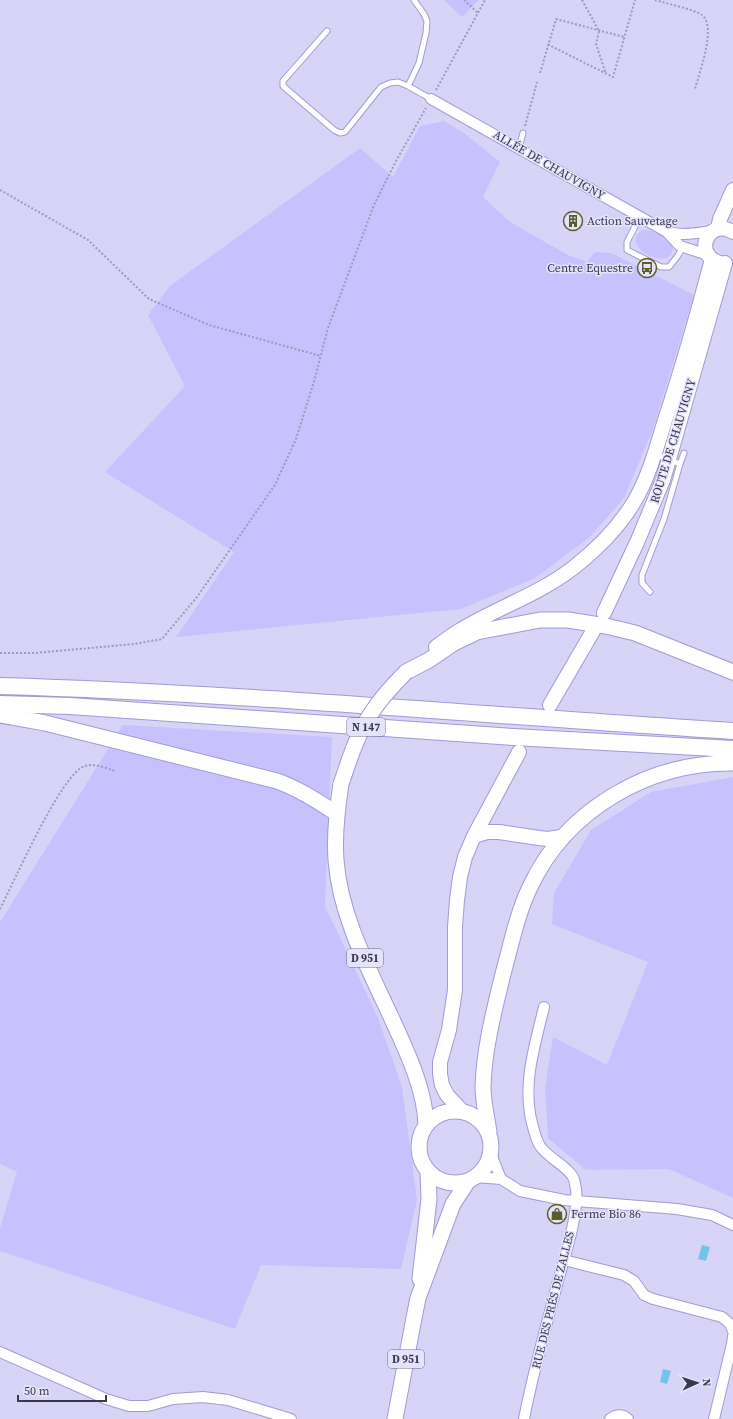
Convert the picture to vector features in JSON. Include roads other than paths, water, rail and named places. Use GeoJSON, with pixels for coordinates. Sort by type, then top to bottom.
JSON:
{"type":"FeatureCollection","features":[{"type":"Feature","properties":{"kind":"highway","name":"N 147"},"geometry":{"type":"LineString","coordinates":[[0,686],[92,688],[225,695],[733,731]]}},
{"type":"Feature","properties":{"kind":"highway","name":"N 147"},"geometry":{"type":"LineString","coordinates":[[0,704],[70,706],[733,750]]}},
{"type":"Feature","properties":{"kind":"main road"},"geometry":{"type":"LineString","coordinates":[[716,230],[733,190]]}},
{"type":"Feature","properties":{"kind":"main road"},"geometry":{"type":"LineString","coordinates":[[719,259],[705,249],[708,236],[716,230],[726,229],[733,232]]}},
{"type":"Feature","properties":{"kind":"main road","name":"ROUTE DE CHAUVIGNY"},"geometry":{"type":"LineString","coordinates":[[406,672],[416,661],[459,631],[553,582],[573,568],[605,540],[623,520],[638,494],[654,454],[679,375],[719,259]]}},
{"type":"Feature","properties":{"kind":"main road","name":"ROUTE DE CHAUVIGNY"},"geometry":{"type":"LineString","coordinates":[[604,613],[652,507],[675,462],[719,259]]}},
{"type":"Feature","properties":{"kind":"main road"},"geometry":{"type":"LineString","coordinates":[[406,672],[429,660],[454,643],[477,632],[514,624],[547,620],[568,620],[606,626],[635,633],[733,672]]}},
{"type":"Feature","properties":{"kind":"main road"},"geometry":{"type":"LineString","coordinates":[[550,705],[594,631]]}},
{"type":"Feature","properties":{"kind":"main road","name":"D 951"},"geometry":{"type":"LineString","coordinates":[[406,672],[387,691],[369,716],[352,750],[341,784],[336,814],[335,839],[336,861],[345,906],[362,953],[409,1057],[422,1099],[426,1116],[426,1125]]}},
{"type":"Feature","properties":{"kind":"main road"},"geometry":{"type":"LineString","coordinates":[[0,715],[45,722],[277,781],[305,792],[336,814]]}},
{"type":"Feature","properties":{"kind":"main road"},"geometry":{"type":"LineString","coordinates":[[462,1111],[448,1095],[442,1085],[440,1074],[440,1062],[449,1030],[455,990],[455,927],[460,877],[474,836],[519,752]]}},
{"type":"Feature","properties":{"kind":"main road"},"geometry":{"type":"LineString","coordinates":[[489,1132],[478,1118],[470,1114],[462,1111],[451,1110],[442,1113],[433,1118],[426,1125],[421,1136],[419,1148],[422,1160],[428,1171],[436,1178],[447,1182],[458,1183],[472,1179],[482,1171],[488,1163],[492,1143],[483,1089],[485,1061],[497,1000],[519,914],[529,888],[540,868],[561,837],[584,816],[613,794],[649,777],[685,767],[733,762]]}},
{"type":"Feature","properties":{"kind":"main road"},"geometry":{"type":"LineString","coordinates":[[474,836],[487,832],[499,832],[548,839],[561,837]]}},
{"type":"Feature","properties":{"kind":"main road","name":"D 951"},"geometry":{"type":"LineString","coordinates":[[395,1419],[418,1298],[429,1199],[428,1171]]}},
{"type":"Feature","properties":{"kind":"main road","name":"D 951"},"geometry":{"type":"LineString","coordinates":[[418,1298],[453,1204],[472,1179]]}},
{"type":"Feature","properties":{"kind":"street","name":"ALLÉE DE CHAUVIGNY"},"geometry":{"type":"LineString","coordinates":[[431,98],[667,232],[683,247],[719,259]]}},
{"type":"Feature","properties":{"kind":"street","name":"ALLÉE DE CHAUVIGNY"},"geometry":{"type":"LineString","coordinates":[[667,232],[689,235],[716,230]]}},
{"type":"Feature","properties":{"kind":"street","name":"RUE DES PRÉS DE ZALLES"},"geometry":{"type":"LineString","coordinates":[[524,1419],[574,1218],[576,1189],[573,1177],[540,1146],[533,1130],[528,1109],[528,1086],[531,1062],[544,1008]]}},
{"type":"Feature","properties":{"kind":"street"},"geometry":{"type":"LineString","coordinates":[[491,1154],[501,1178],[520,1192],[575,1201],[677,1209],[712,1215],[733,1225]]}},
{"type":"Feature","properties":{"kind":"street"},"geometry":{"type":"LineString","coordinates":[[472,1179],[501,1178]]}},
{"type":"Feature","properties":{"kind":"street"},"geometry":{"type":"LineString","coordinates":[[564,1260],[624,1275],[634,1281],[644,1295],[653,1299],[722,1317],[730,1324],[733,1331]]}},
{"type":"Feature","properties":{"kind":"street"},"geometry":{"type":"LineString","coordinates":[[714,1419],[733,1336]]}},
{"type":"Feature","properties":{"kind":"street"},"geometry":{"type":"LineString","coordinates":[[0,1352],[106,1399],[129,1406],[148,1406],[173,1399],[202,1397],[228,1400],[291,1419]]}},
{"type":"Feature","properties":{"kind":"street"},"geometry":{"type":"LineString","coordinates":[[610,1419],[615,1415],[623,1415],[628,1419]]}},
{"type":"Feature","properties":{"kind":"lane"},"geometry":{"type":"LineString","coordinates":[[408,86],[419,63],[426,33],[427,21],[414,0]]}},
{"type":"Feature","properties":{"kind":"lane"},"geometry":{"type":"LineString","coordinates":[[327,31],[283,81],[283,86],[334,130],[340,133],[345,132],[381,88],[390,83],[398,82],[431,98]]}},
{"type":"Feature","properties":{"kind":"lane"},"geometry":{"type":"LineString","coordinates":[[519,148],[523,133]]}},
{"type":"Feature","properties":{"kind":"lane"},"geometry":{"type":"LineString","coordinates":[[640,217],[627,242],[628,250],[661,267],[669,266],[683,247]]}},
{"type":"Feature","properties":{"kind":"lane"},"geometry":{"type":"LineString","coordinates":[[654,454],[675,462]]}},
{"type":"Feature","properties":{"kind":"lane"},"geometry":{"type":"LineString","coordinates":[[650,592],[642,583],[642,575],[664,519],[675,462],[684,454]]}},
{"type":"Feature","properties":{"kind":"water"},"geometry":{"type":"Polygon","coordinates":[[[702,1245],[710,1247],[706,1261],[698,1259],[702,1245]]]}},
{"type":"Feature","properties":{"kind":"water"},"geometry":{"type":"Polygon","coordinates":[[[663,1369],[671,1371],[667,1384],[660,1382],[663,1369]]]}},
{"type":"Feature","properties":{"kind":"place","name":"Action Sauvetage"},"geometry":{"type":"Point","coordinates":[573,221]}},
{"type":"Feature","properties":{"kind":"place","name":"Centre Equestre"},"geometry":{"type":"Point","coordinates":[647,268]}},
{"type":"Feature","properties":{"kind":"place","name":"Ferme Bio 86"},"geometry":{"type":"Point","coordinates":[557,1214]}}]}
